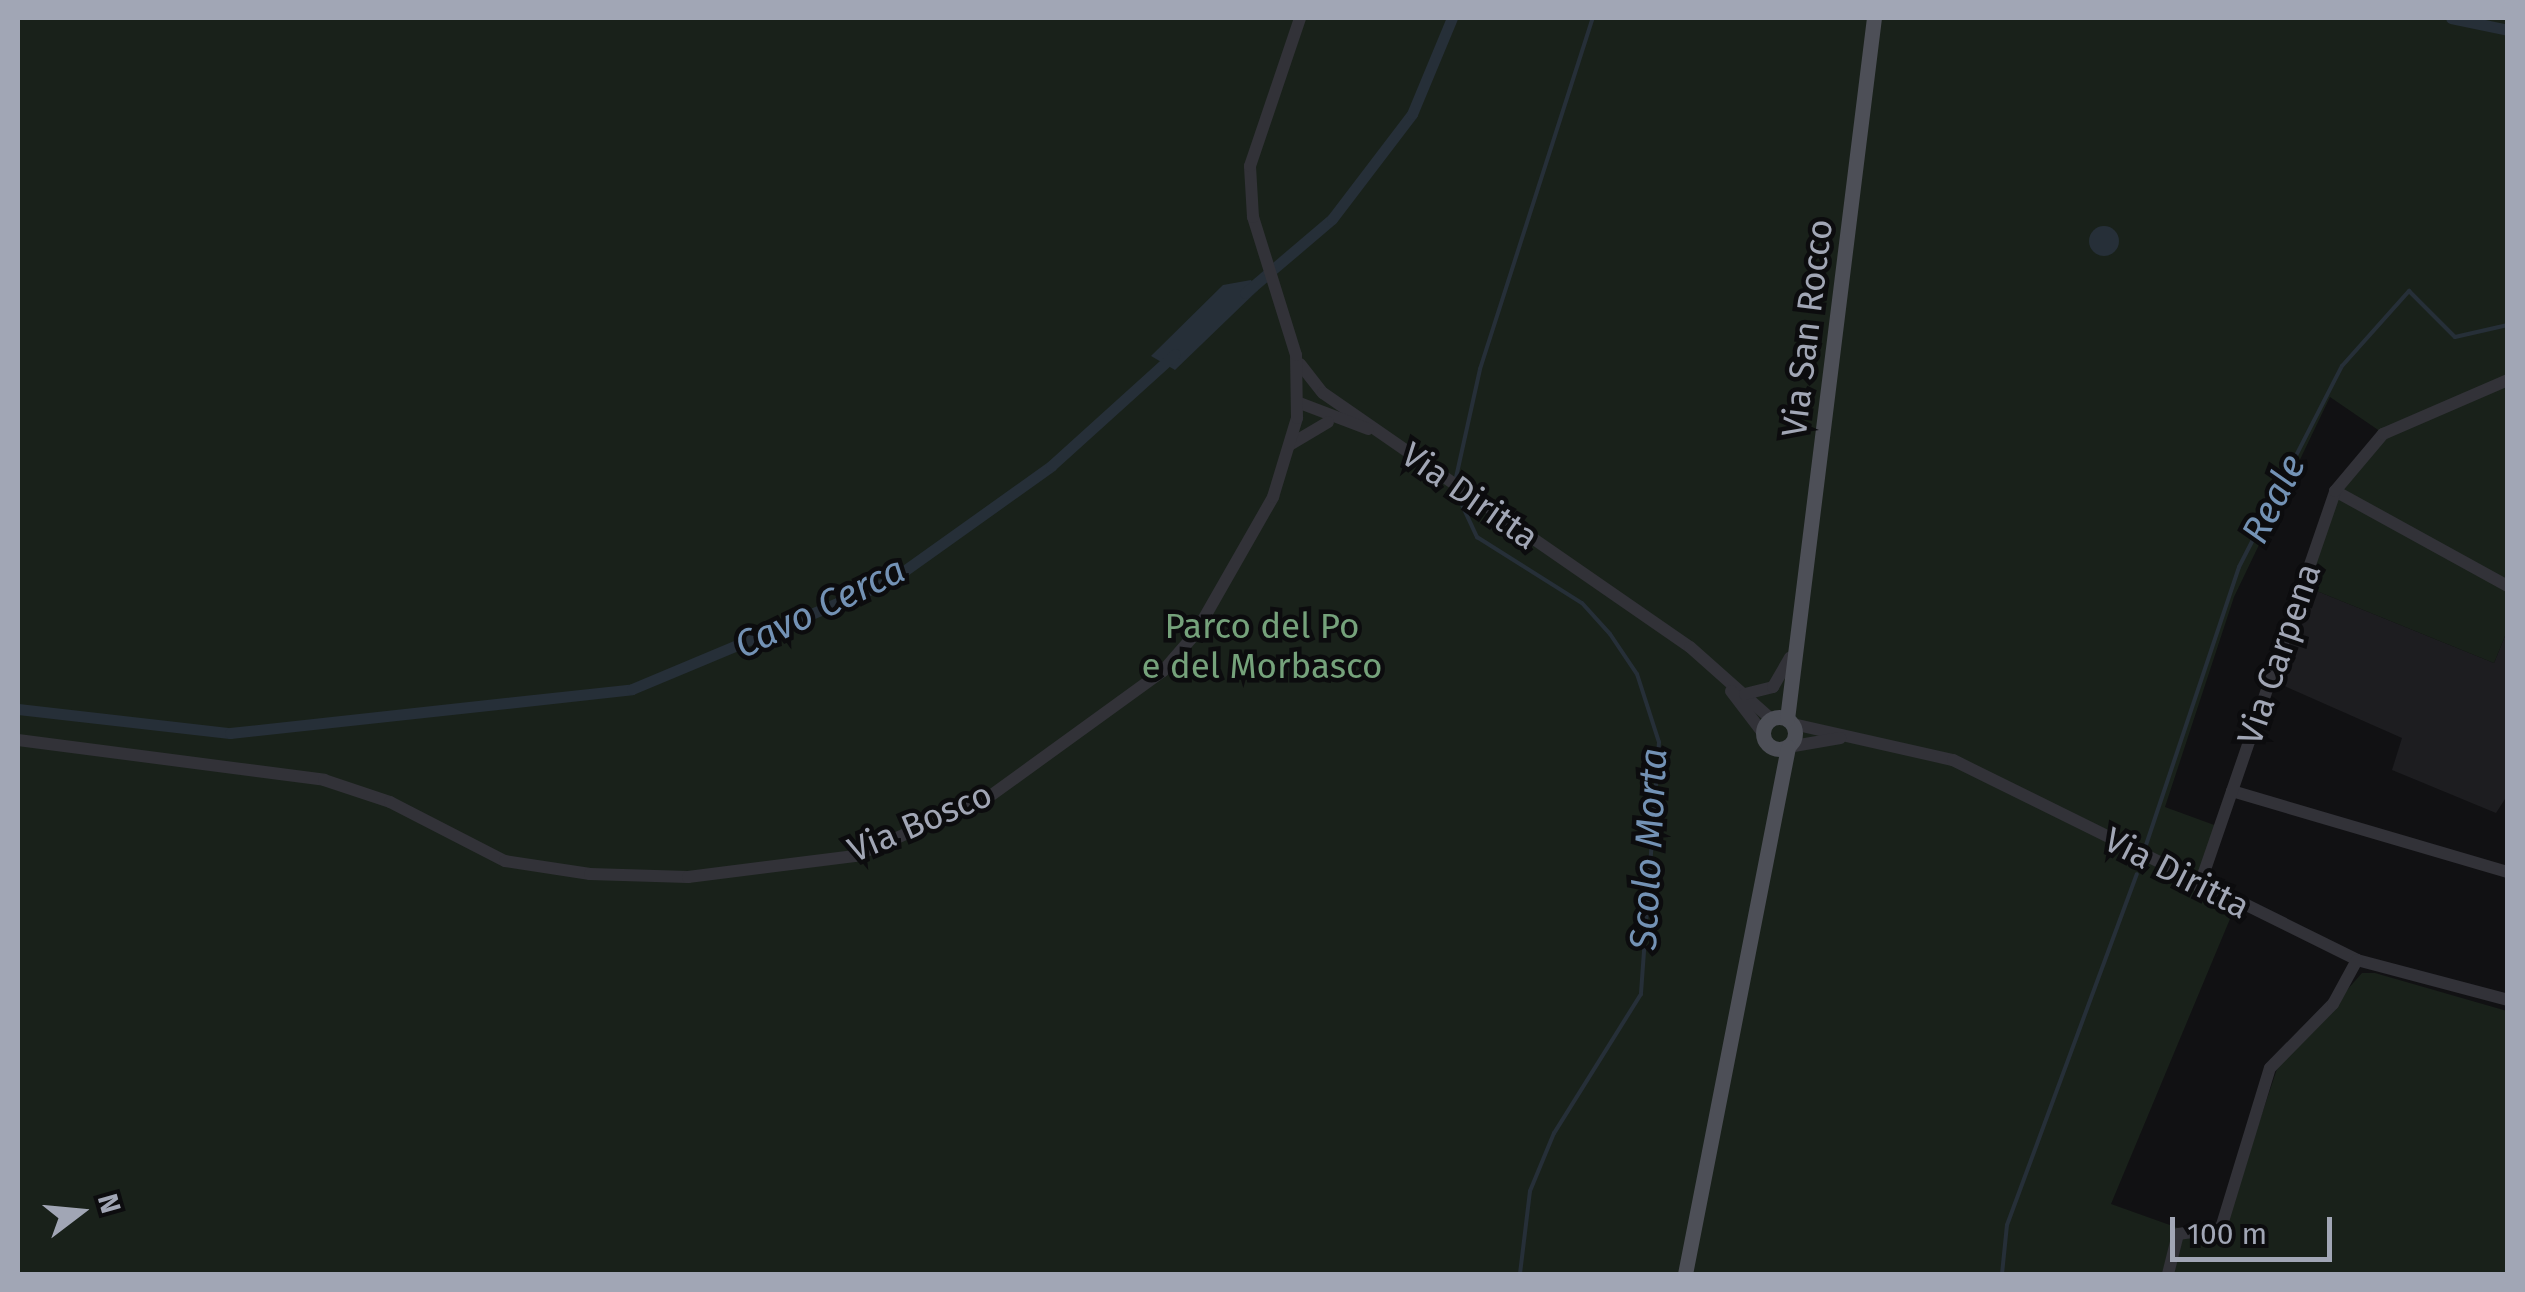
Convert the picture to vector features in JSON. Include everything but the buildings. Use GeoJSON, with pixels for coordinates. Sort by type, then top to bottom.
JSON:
{"type":"FeatureCollection","features":[{"type":"Feature","properties":{"kind":"main road","name":"Via San Rocco"},"geometry":{"type":"LineString","coordinates":[[1778,724],[1793,645],[1874,18]]}},
{"type":"Feature","properties":{"kind":"main road","name":"Via San Rocco"},"geometry":{"type":"LineString","coordinates":[[1778,724],[1783,678]]}},
{"type":"Feature","properties":{"kind":"main road"},"geometry":{"type":"LineString","coordinates":[[1778,724],[1782,748]]}},
{"type":"Feature","properties":{"kind":"main road"},"geometry":{"type":"LineString","coordinates":[[1685,1274],[1782,786],[1778,724]]}},
{"type":"Feature","properties":{"kind":"street","name":"Via Bosco"},"geometry":{"type":"LineString","coordinates":[[18,740],[337,784],[505,861],[590,874],[688,877],[855,856],[986,798],[1163,671],[1223,589],[1291,444],[1297,402],[1296,355],[1263,249],[1250,166],[1300,18]]}},
{"type":"Feature","properties":{"kind":"street","name":"Via Diritta"},"geometry":{"type":"LineString","coordinates":[[1296,355],[1324,393],[1708,661],[1778,724]]}},
{"type":"Feature","properties":{"kind":"street","name":"Via Carpena"},"geometry":{"type":"LineString","coordinates":[[2199,887],[2335,491],[2383,434],[2508,380]]}},
{"type":"Feature","properties":{"kind":"street"},"geometry":{"type":"LineString","coordinates":[[1297,402],[1324,393]]}},
{"type":"Feature","properties":{"kind":"street","name":"Via Diritta"},"geometry":{"type":"LineString","coordinates":[[1297,402],[1331,421],[1380,434]]}},
{"type":"Feature","properties":{"kind":"street"},"geometry":{"type":"LineString","coordinates":[[1291,444],[1331,421]]}},
{"type":"Feature","properties":{"kind":"street"},"geometry":{"type":"LineString","coordinates":[[2335,491],[2508,586]]}},
{"type":"Feature","properties":{"kind":"street","name":"Via San Rocco"},"geometry":{"type":"LineString","coordinates":[[1783,678],[1793,645]]}},
{"type":"Feature","properties":{"kind":"street","name":"Via Diritta"},"geometry":{"type":"LineString","coordinates":[[1708,661],[1778,724],[1852,736],[1953,760],[2199,887],[2358,960],[2508,1000]]}},
{"type":"Feature","properties":{"kind":"street"},"geometry":{"type":"LineString","coordinates":[[1744,694],[1783,678]]}},
{"type":"Feature","properties":{"kind":"street","name":"Via Diritta"},"geometry":{"type":"LineString","coordinates":[[1782,748],[1852,736]]}},
{"type":"Feature","properties":{"kind":"street"},"geometry":{"type":"LineString","coordinates":[[2232,791],[2508,872]]}},
{"type":"Feature","properties":{"kind":"street"},"geometry":{"type":"LineString","coordinates":[[2168,1274],[2178,1234],[2220,1228],[2270,1068],[2332,1004],[2358,960]]}},
{"type":"Feature","properties":{"kind":"shaded area"},"geometry":{"type":"Polygon","coordinates":[[[2104,226],[2115,230],[2119,241],[2115,252],[2104,256],[2093,252],[2089,241],[2093,230],[2104,226]]]}},
{"type":"Feature","properties":{"kind":"shaded area"},"geometry":{"type":"Polygon","coordinates":[[[1251,280],[1258,290],[1175,370],[1151,356],[1223,285],[1251,280]]]}},
{"type":"Feature","properties":{"kind":"shaded area"},"geometry":{"type":"Polygon","coordinates":[[[2302,585],[2494,663],[2507,631],[2507,796],[2496,813],[2392,770],[2402,738],[2271,680],[2302,585]]]}},
{"type":"Feature","properties":{"kind":"green space","name":"Parco del Po e del Morbasco"},"geometry":{"type":"Polygon","coordinates":[[[18,18],[2507,18],[2507,631],[2494,663],[2302,585],[2334,490],[2384,434],[2330,397],[2234,597],[2165,807],[2217,826],[2201,876],[2240,895],[2111,1204],[2209,1239],[2222,1232],[2277,1069],[2362,973],[2375,973],[2507,1011],[2507,1274],[18,1274],[18,18]]]}},
{"type":"Feature","properties":{"kind":"waterway","name":"Cavo Cerca"},"geometry":{"type":"LineString","coordinates":[[1245,293],[1332,219],[1412,114],[1452,18]]}},
{"type":"Feature","properties":{"kind":"waterway","name":"Scolo Morta"},"geometry":{"type":"LineString","coordinates":[[1455,482],[1480,369],[1593,18]]}},
{"type":"Feature","properties":{"kind":"waterway","name":"Cavo Cerca"},"geometry":{"type":"LineString","coordinates":[[2451,18],[2508,30]]}},
{"type":"Feature","properties":{"kind":"waterway","name":"Reale"},"geometry":{"type":"LineString","coordinates":[[2146,845],[2239,567],[2342,366],[2409,291],[2455,337],[2508,325]]}},
{"type":"Feature","properties":{"kind":"waterway","name":"Cavo Cerca"},"geometry":{"type":"LineString","coordinates":[[18,709],[230,733],[632,689],[890,581],[1051,466],[1175,354]]}},
{"type":"Feature","properties":{"kind":"waterway","name":"Scolo Morta"},"geometry":{"type":"LineString","coordinates":[[1456,492],[1477,537],[1582,603],[1610,634],[1637,674],[1659,742],[1641,994],[1554,1133],[1530,1191],[1520,1274]]}},
{"type":"Feature","properties":{"kind":"waterway","name":"Reale"},"geometry":{"type":"LineString","coordinates":[[2002,1274],[2007,1225],[2137,874]]}}]}
